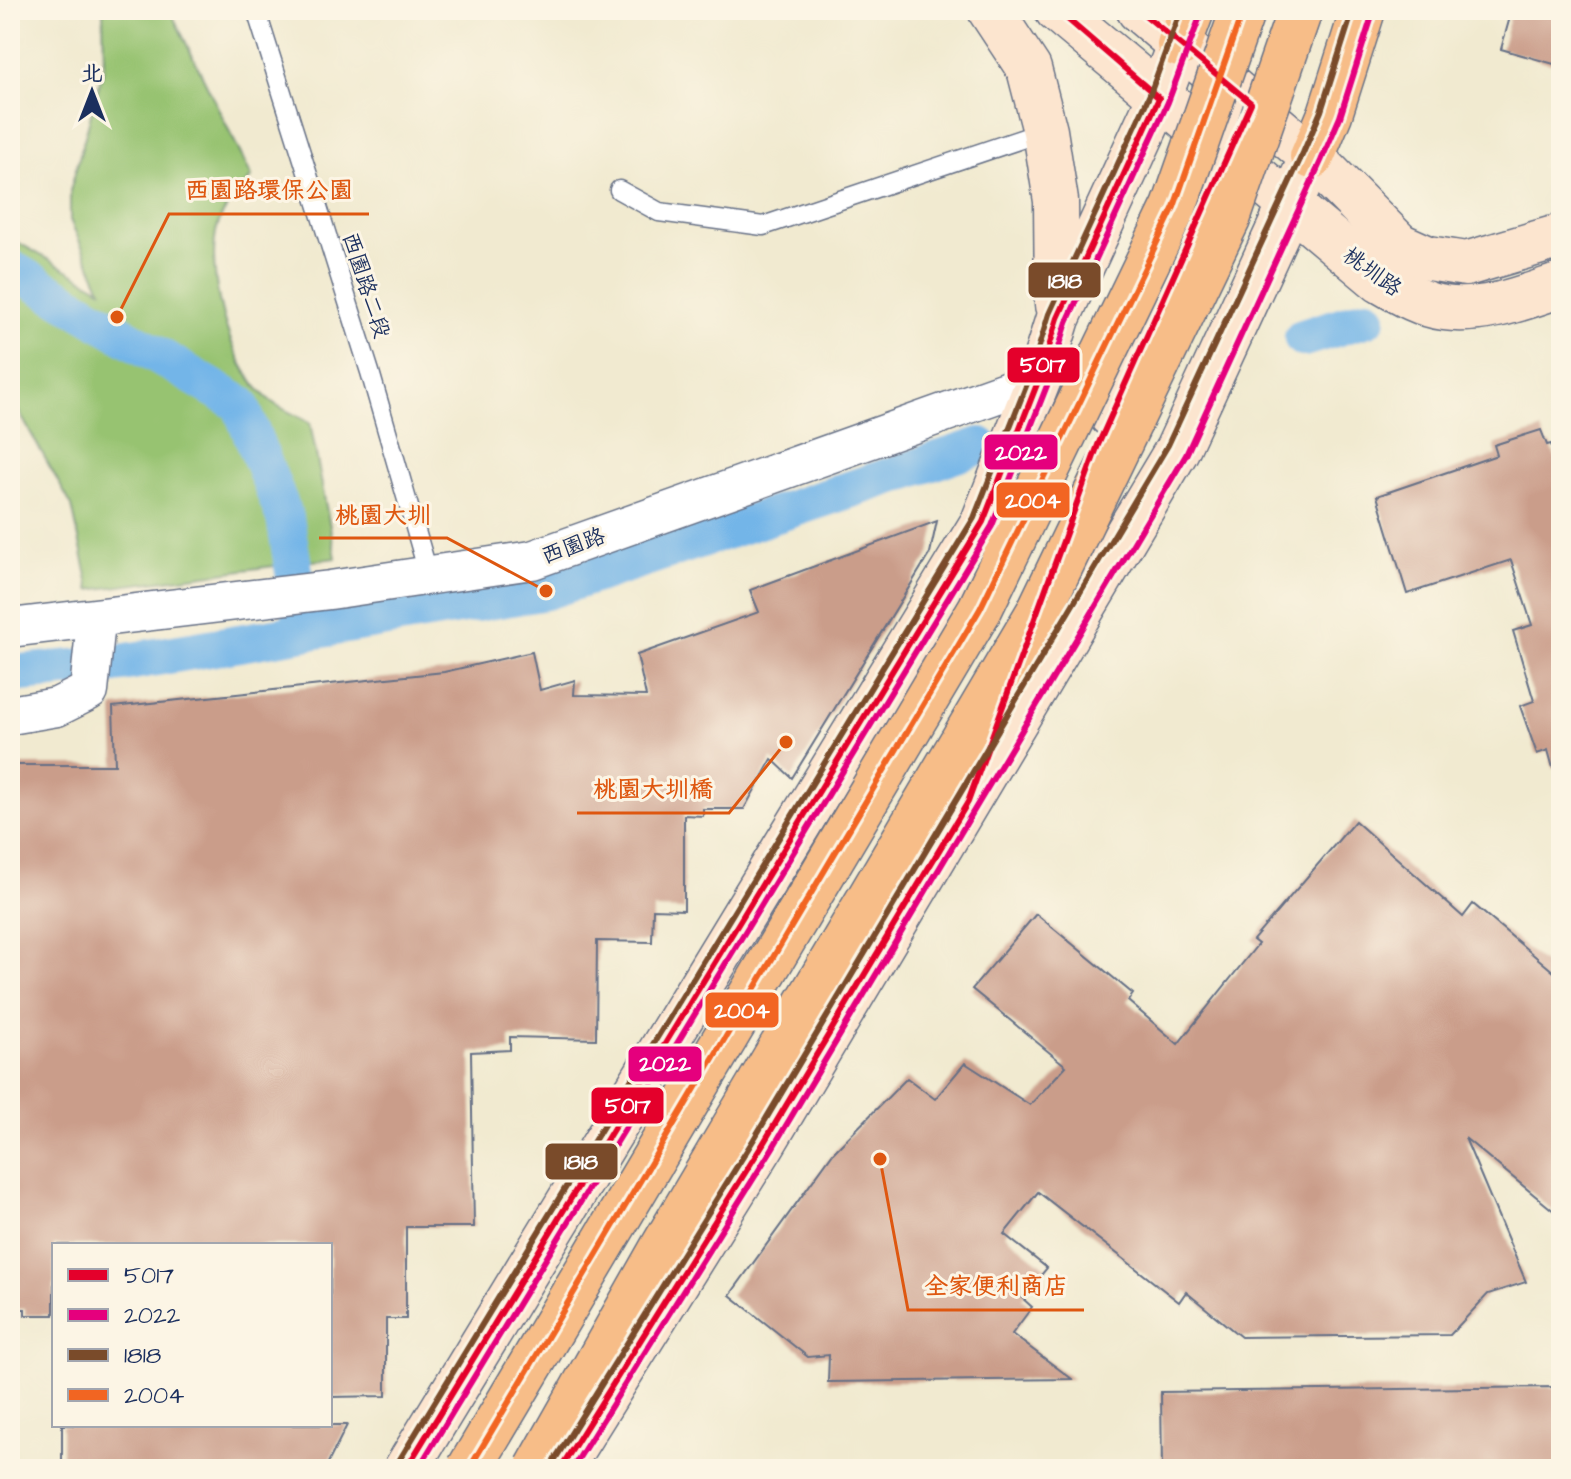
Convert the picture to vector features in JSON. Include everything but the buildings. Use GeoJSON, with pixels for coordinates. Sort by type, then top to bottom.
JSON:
{"type":"FeatureCollection","features":[{"type":"Feature","properties":{"kind":"highway"},"geometry":{"type":"LineString","coordinates":[[469,1469],[980,609],[1174,207],[1243,10]]}},
{"type":"Feature","properties":{"kind":"highway"},"geometry":{"type":"LineString","coordinates":[[1251,103],[1279,10]]}},
{"type":"Feature","properties":{"kind":"highway"},"geometry":{"type":"LineString","coordinates":[[537,1469],[672,1231],[1038,613],[1228,219],[1300,10]]}},
{"type":"Feature","properties":{"kind":"highway"},"geometry":{"type":"LineString","coordinates":[[1312,157],[1330,114],[1363,10]]}},
{"type":"Feature","properties":{"kind":"main road"},"geometry":{"type":"LineString","coordinates":[[990,10],[1029,69],[1045,131],[1056,201],[1058,318]]}},
{"type":"Feature","properties":{"kind":"main road","name":"桃圳路"},"geometry":{"type":"LineString","coordinates":[[1057,10],[1381,281],[1413,299],[1445,309],[1506,303],[1561,285]]}},
{"type":"Feature","properties":{"kind":"main road","name":"桃圳路"},"geometry":{"type":"LineString","coordinates":[[1139,10],[1185,27],[1251,103],[1312,157],[1399,245],[1428,258],[1466,264],[1561,236]]}},
{"type":"Feature","properties":{"kind":"main road"},"geometry":{"type":"LineString","coordinates":[[406,1469],[983,522],[1039,379],[1058,318],[1159,98],[1185,27]]}},
{"type":"Feature","properties":{"kind":"main road"},"geometry":{"type":"LineString","coordinates":[[968,802],[1098,445],[1226,153],[1251,103]]}},
{"type":"Feature","properties":{"kind":"main road"},"geometry":{"type":"LineString","coordinates":[[560,1469],[763,1144],[1177,450],[1312,157]]}},
{"type":"Feature","properties":{"kind":"street","name":"西園路"},"geometry":{"type":"LineString","coordinates":[[10,628],[96,621],[312,593],[532,560],[1039,379]]}},
{"type":"Feature","properties":{"kind":"street"},"geometry":{"type":"LineString","coordinates":[[10,715],[57,707],[89,691],[96,621]]}},
{"type":"Feature","properties":{"kind":"lane","name":"西園路二段"},"geometry":{"type":"LineString","coordinates":[[256,10],[370,372],[429,576]]}},
{"type":"Feature","properties":{"kind":"lane"},"geometry":{"type":"LineString","coordinates":[[619,190],[659,212],[763,226],[1045,131]]}},
{"type":"Feature","properties":{"kind":"green space"},"geometry":{"type":"Polygon","coordinates":[[[103,10],[170,10],[252,177],[228,205],[219,221],[214,259],[220,304],[226,327],[245,371],[272,402],[310,423],[336,558],[90,590],[72,506],[10,396],[10,238],[101,289],[70,220],[70,191],[104,67],[103,10]]]}},
{"type":"Feature","properties":{"kind":"waterway"},"geometry":{"type":"LineString","coordinates":[[10,268],[240,404],[285,518],[303,625]]}},
{"type":"Feature","properties":{"kind":"waterway"},"geometry":{"type":"LineString","coordinates":[[1303,338],[1367,318]]}},
{"type":"Feature","properties":{"kind":"waterway"},"geometry":{"type":"LineString","coordinates":[[10,674],[115,664],[546,591],[980,446]]}},
{"type":"Feature","properties":{"kind":"transit line","name":"5017"},"geometry":{"type":"LineString","coordinates":[[406,1469],[983,522],[1039,379],[1058,318],[1159,98],[1057,10]]}},
{"type":"Feature","properties":{"kind":"transit line","name":"5017"},"geometry":{"type":"LineString","coordinates":[[560,1469],[763,1144],[968,802],[1098,445],[1251,103],[1139,10]]}},
{"type":"Feature","properties":{"kind":"transit line","name":"1818"},"geometry":{"type":"LineString","coordinates":[[397,1464],[974,518],[1030,376],[1049,314],[1150,94],[1181,10]]}},
{"type":"Feature","properties":{"kind":"transit line","name":"2004"},"geometry":{"type":"LineString","coordinates":[[469,1469],[980,609],[1174,207],[1243,10]]}},
{"type":"Feature","properties":{"kind":"transit line","name":"1818"},"geometry":{"type":"LineString","coordinates":[[552,1464],[754,1139],[1168,445],[1321,111],[1353,10]]}},
{"type":"Feature","properties":{"kind":"transit line","name":"2022"},"geometry":{"type":"LineString","coordinates":[[572,1469],[772,1149],[1186,455],[1340,117],[1373,13]]}},
{"type":"Feature","properties":{"kind":"transit line","name":"2022"},"geometry":{"type":"LineString","coordinates":[[418,1469],[992,526],[1048,383],[1067,322],[1168,102],[1201,14]]}},
{"type":"Feature","properties":{"kind":"place","name":"西園路環保公園"},"geometry":{"type":"Point","coordinates":[117,317]}},
{"type":"Feature","properties":{"kind":"place","name":"桃園大圳"},"geometry":{"type":"Point","coordinates":[546,591]}},
{"type":"Feature","properties":{"kind":"place","name":"桃園大圳橋"},"geometry":{"type":"Point","coordinates":[786,742]}},
{"type":"Feature","properties":{"kind":"place","name":"全家便利商店"},"geometry":{"type":"Point","coordinates":[880,1159]}}]}
